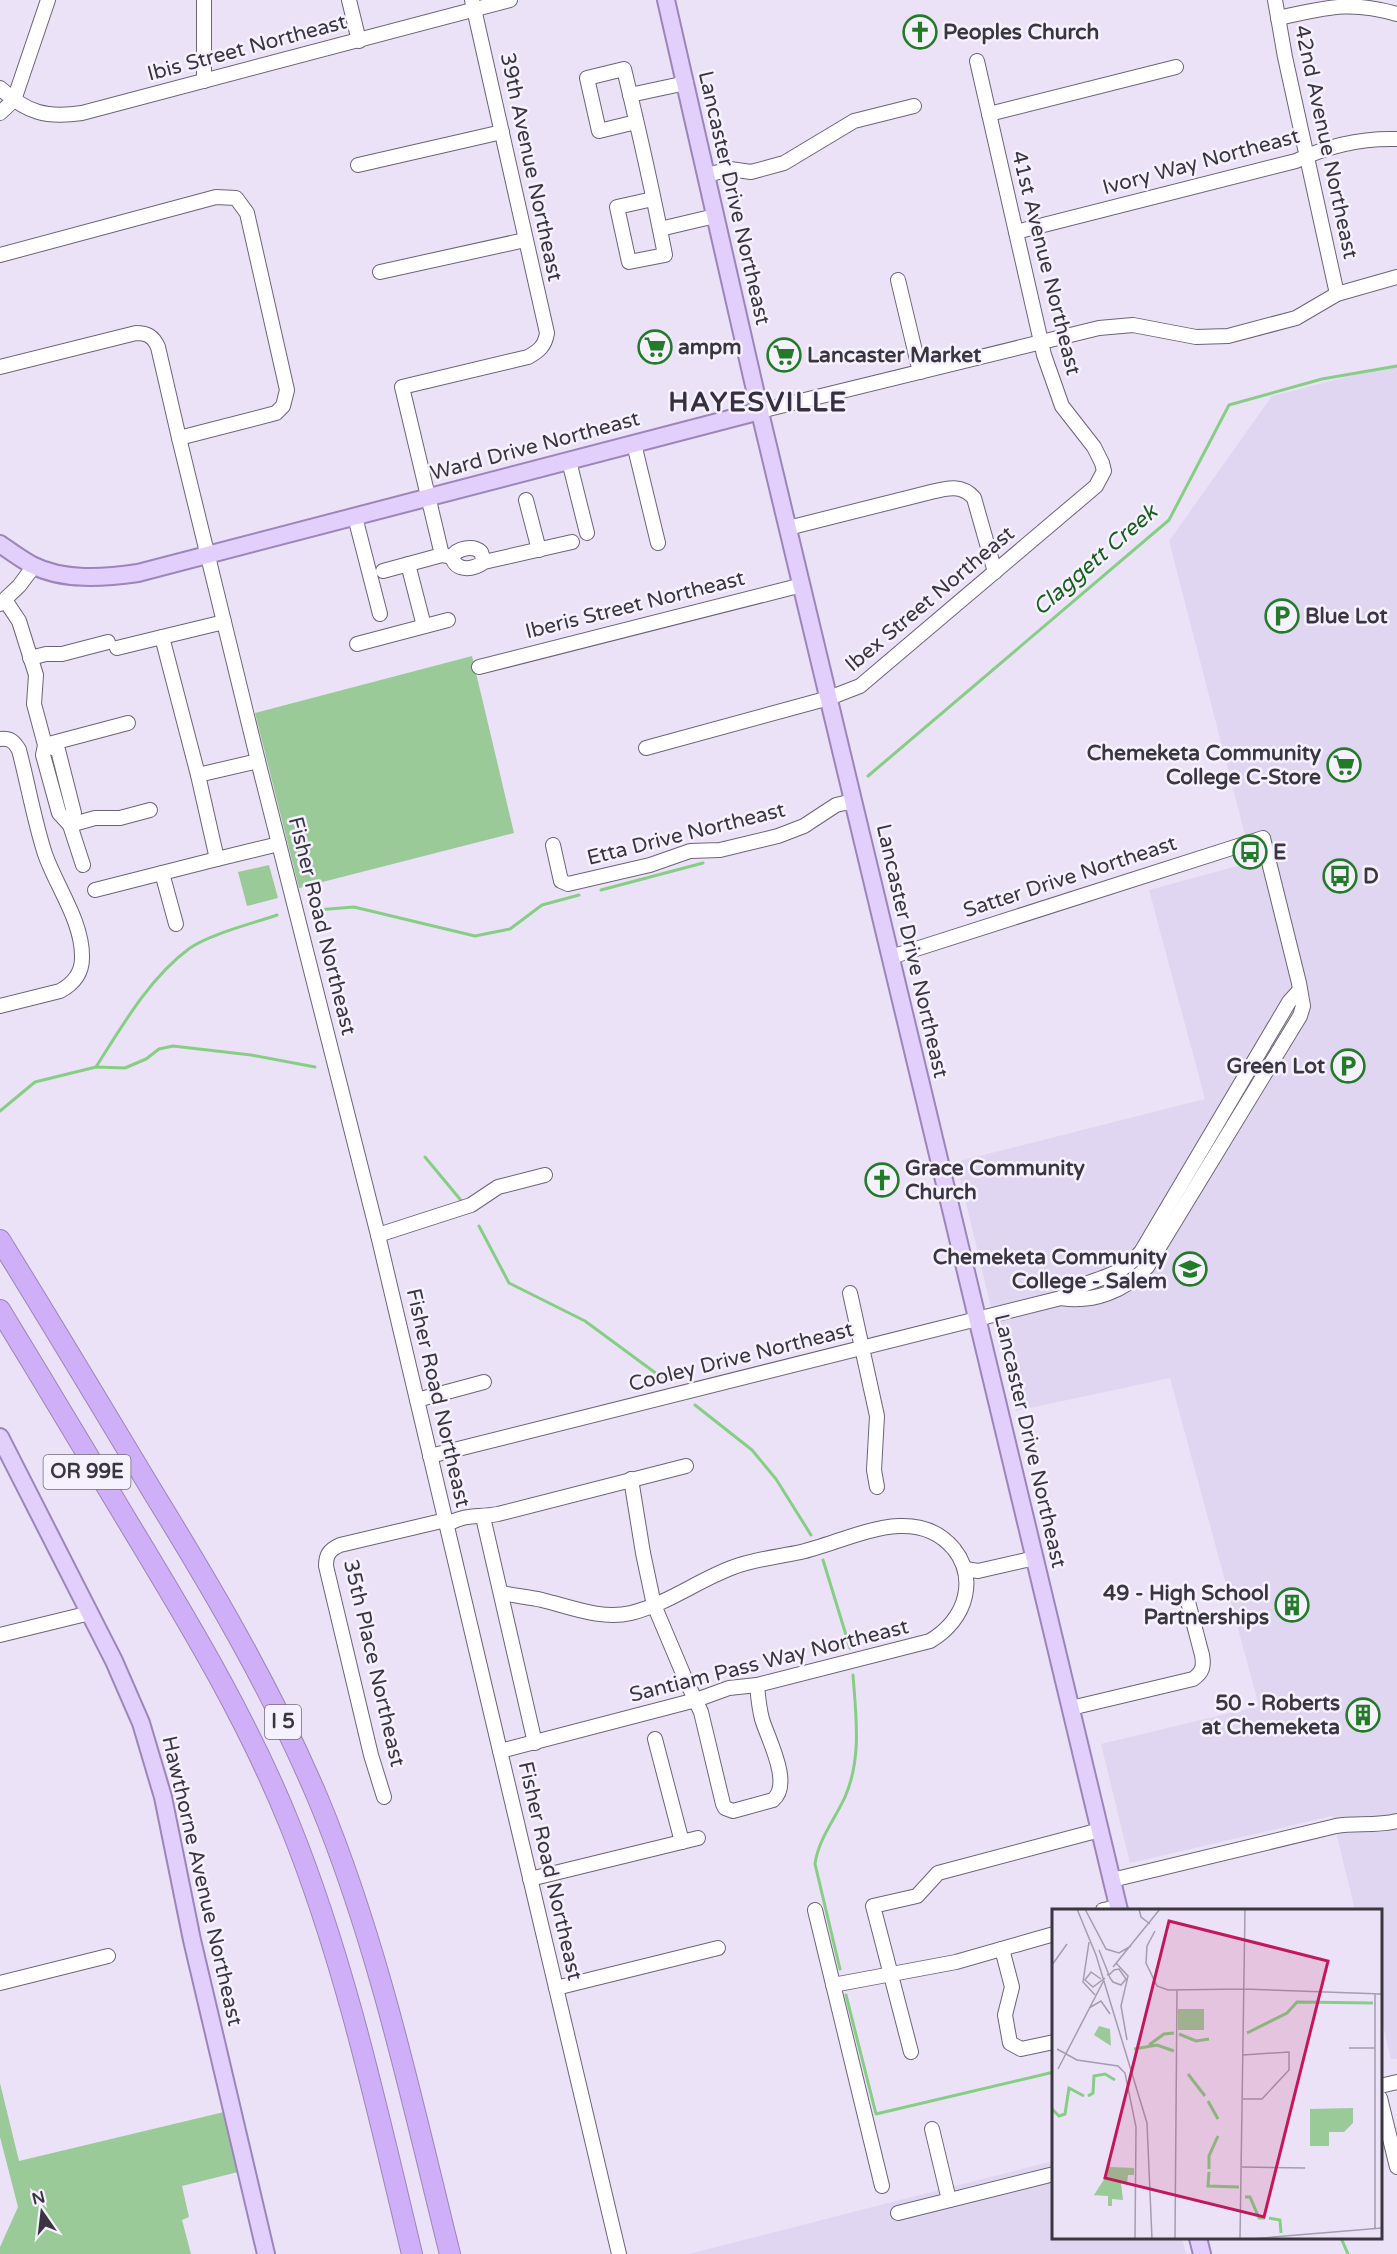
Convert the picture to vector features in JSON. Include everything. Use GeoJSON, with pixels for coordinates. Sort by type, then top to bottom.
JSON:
{"type":"FeatureCollection","features":[{"type":"Feature","properties":{"kind":"highway","name":"I 5"},"geometry":{"type":"LineString","coordinates":[[0,1240],[226,1615],[275,1705],[318,1798],[343,1863],[375,1961],[450,2254]]}},
{"type":"Feature","properties":{"kind":"highway","name":"I 5"},"geometry":{"type":"LineString","coordinates":[[0,1310],[179,1607],[230,1698],[288,1822],[312,1884],[365,2065],[412,2254]]}},
{"type":"Feature","properties":{"kind":"highway","name":"OR 99E"},"geometry":{"type":"LineString","coordinates":[[0,1335],[42,1398],[120,1526],[179,1607]]}},
{"type":"Feature","properties":{"kind":"main road","name":"Lancaster Drive Northeast"},"geometry":{"type":"LineString","coordinates":[[666,0],[760,411],[1112,1880],[1114,1909]]}},
{"type":"Feature","properties":{"kind":"main road","name":"Ward Drive Northeast"},"geometry":{"type":"LineString","coordinates":[[0,544],[34,566],[82,578],[138,573],[760,411]]}},
{"type":"Feature","properties":{"kind":"main road","name":"Hawthorne Avenue Northeast"},"geometry":{"type":"LineString","coordinates":[[0,1437],[127,1688],[141,1724],[155,1768],[198,1965],[266,2254]]}},
{"type":"Feature","properties":{"kind":"main road"},"geometry":{"type":"LineString","coordinates":[[1198,2239],[1202,2254]]}},
{"type":"Feature","properties":{"kind":"street"},"geometry":{"type":"LineString","coordinates":[[0,112],[14,100],[48,0]]}},
{"type":"Feature","properties":{"kind":"street"},"geometry":{"type":"LineString","coordinates":[[204,0],[204,81]]}},
{"type":"Feature","properties":{"kind":"street"},"geometry":{"type":"LineString","coordinates":[[349,0],[358,41]]}},
{"type":"Feature","properties":{"kind":"street","name":"Ibis Street Northeast"},"geometry":{"type":"LineString","coordinates":[[0,88],[14,100],[38,113],[63,116],[82,113],[358,41],[474,5],[510,0]]}},
{"type":"Feature","properties":{"kind":"street","name":"42nd Avenue Northeast"},"geometry":{"type":"LineString","coordinates":[[1275,0],[1285,57],[1337,294]]}},
{"type":"Feature","properties":{"kind":"street","name":"39th Avenue Northeast"},"geometry":{"type":"LineString","coordinates":[[428,498],[402,387],[528,357],[538,352],[545,343],[547,333],[474,5]]}},
{"type":"Feature","properties":{"kind":"street"},"geometry":{"type":"LineString","coordinates":[[1278,18],[1335,6],[1357,5],[1397,14]]}},
{"type":"Feature","properties":{"kind":"street","name":"41st Avenue Northeast"},"geometry":{"type":"LineString","coordinates":[[977,61],[1041,342],[1062,406],[1094,447],[1102,463]]}},
{"type":"Feature","properties":{"kind":"street"},"geometry":{"type":"LineString","coordinates":[[989,114],[1176,67]]}},
{"type":"Feature","properties":{"kind":"street"},"geometry":{"type":"LineString","coordinates":[[636,122],[599,130],[587,78],[624,69],[630,95],[660,229],[665,255],[629,262],[617,207],[653,199]]}},
{"type":"Feature","properties":{"kind":"street"},"geometry":{"type":"LineString","coordinates":[[630,95],[686,83]]}},
{"type":"Feature","properties":{"kind":"street"},"geometry":{"type":"LineString","coordinates":[[707,175],[730,169],[751,172],[774,167],[854,121],[914,106]]}},
{"type":"Feature","properties":{"kind":"street"},"geometry":{"type":"LineString","coordinates":[[358,165],[502,132]]}},
{"type":"Feature","properties":{"kind":"street","name":"Ivory Way Northeast"},"geometry":{"type":"LineString","coordinates":[[1016,232],[1296,161],[1322,150],[1366,140],[1397,139]]}},
{"type":"Feature","properties":{"kind":"street"},"geometry":{"type":"LineString","coordinates":[[0,255],[216,197],[236,198],[242,204],[247,213],[285,380],[286,398],[283,406],[276,413],[268,416],[179,438]]}},
{"type":"Feature","properties":{"kind":"street"},"geometry":{"type":"LineString","coordinates":[[660,229],[715,216]]}},
{"type":"Feature","properties":{"kind":"street"},"geometry":{"type":"LineString","coordinates":[[380,272],[525,240]]}},
{"type":"Feature","properties":{"kind":"street","name":"Ward Drive Northeast"},"geometry":{"type":"LineString","coordinates":[[760,411],[1115,325],[1133,325],[1196,337],[1228,336],[1296,318],[1337,294],[1397,277]]}},
{"type":"Feature","properties":{"kind":"street"},"geometry":{"type":"LineString","coordinates":[[898,280],[920,372]]}},
{"type":"Feature","properties":{"kind":"street","name":"Fisher Road Northeast"},"geometry":{"type":"LineString","coordinates":[[0,367],[136,333],[144,333],[155,340],[158,347],[258,761],[378,1235],[620,2254]]}},
{"type":"Feature","properties":{"kind":"street"},"geometry":{"type":"LineString","coordinates":[[634,444],[658,543]]}},
{"type":"Feature","properties":{"kind":"street"},"geometry":{"type":"LineString","coordinates":[[569,461],[587,533]]}},
{"type":"Feature","properties":{"kind":"street","name":"Ibex Street Northeast"},"geometry":{"type":"LineString","coordinates":[[646,748],[829,698],[860,686],[1096,486],[1104,471],[1102,463]]}},
{"type":"Feature","properties":{"kind":"street"},"geometry":{"type":"LineString","coordinates":[[788,528],[952,487],[969,492],[974,498],[995,572]]}},
{"type":"Feature","properties":{"kind":"street"},"geometry":{"type":"LineString","coordinates":[[428,498],[447,556]]}},
{"type":"Feature","properties":{"kind":"street"},"geometry":{"type":"LineString","coordinates":[[526,500],[539,550]]}},
{"type":"Feature","properties":{"kind":"street"},"geometry":{"type":"LineString","coordinates":[[355,517],[380,614]]}},
{"type":"Feature","properties":{"kind":"street"},"geometry":{"type":"LineString","coordinates":[[383,571],[473,548],[481,552],[484,562],[572,542]]}},
{"type":"Feature","properties":{"kind":"street"},"geometry":{"type":"LineString","coordinates":[[408,564],[424,626]]}},
{"type":"Feature","properties":{"kind":"street"},"geometry":{"type":"LineString","coordinates":[[34,566],[3,602],[19,621],[36,675],[34,712],[45,745]]}},
{"type":"Feature","properties":{"kind":"street","name":"Iberis Street Northeast"},"geometry":{"type":"LineString","coordinates":[[478,667],[802,585]]}},
{"type":"Feature","properties":{"kind":"street"},"geometry":{"type":"LineString","coordinates":[[357,644],[448,620]]}},
{"type":"Feature","properties":{"kind":"street"},"geometry":{"type":"LineString","coordinates":[[30,658],[162,638],[224,622]]}},
{"type":"Feature","properties":{"kind":"street"},"geometry":{"type":"LineString","coordinates":[[162,638],[198,775],[217,860]]}},
{"type":"Feature","properties":{"kind":"street"},"geometry":{"type":"LineString","coordinates":[[45,745],[128,723]]}},
{"type":"Feature","properties":{"kind":"street"},"geometry":{"type":"LineString","coordinates":[[0,739],[8,738],[19,750],[46,854],[72,911],[82,957],[79,974],[69,987],[0,1006]]}},
{"type":"Feature","properties":{"kind":"street"},"geometry":{"type":"LineString","coordinates":[[45,745],[58,750],[74,813],[70,825],[83,865]]}},
{"type":"Feature","properties":{"kind":"street"},"geometry":{"type":"LineString","coordinates":[[198,775],[258,761]]}},
{"type":"Feature","properties":{"kind":"street","name":"Etta Drive Northeast"},"geometry":{"type":"LineString","coordinates":[[553,845],[561,881],[565,884],[650,865],[690,851],[720,849],[778,836],[804,826],[836,805],[853,801]]}},
{"type":"Feature","properties":{"kind":"street"},"geometry":{"type":"LineString","coordinates":[[70,825],[95,818],[120,818],[150,810]]}},
{"type":"Feature","properties":{"kind":"street","name":"Satter Drive Northeast"},"geometry":{"type":"LineString","coordinates":[[891,957],[1263,838]]}},
{"type":"Feature","properties":{"kind":"street","name":"Cooley Drive Northeast"},"geometry":{"type":"LineString","coordinates":[[430,1456],[1061,1298],[1079,1301],[1120,1289],[1138,1277],[1147,1268],[1300,1016],[1303,1006],[1263,838]]}},
{"type":"Feature","properties":{"kind":"street"},"geometry":{"type":"LineString","coordinates":[[94,890],[279,844]]}},
{"type":"Feature","properties":{"kind":"street"},"geometry":{"type":"LineString","coordinates":[[162,873],[176,924]]}},
{"type":"Feature","properties":{"kind":"street"},"geometry":{"type":"LineString","coordinates":[[378,1235],[465,1207],[498,1187],[545,1175]]}},
{"type":"Feature","properties":{"kind":"street"},"geometry":{"type":"LineString","coordinates":[[850,1293],[877,1416],[874,1470],[877,1487]]}},
{"type":"Feature","properties":{"kind":"street"},"geometry":{"type":"LineString","coordinates":[[417,1400],[484,1382]]}},
{"type":"Feature","properties":{"kind":"street"},"geometry":{"type":"LineString","coordinates":[[446,1522],[471,1515],[483,1517],[686,1466]]}},
{"type":"Feature","properties":{"kind":"street"},"geometry":{"type":"LineString","coordinates":[[631,1479],[654,1605],[703,1718],[723,1804],[725,1808],[732,1811],[773,1800],[779,1791],[777,1759],[762,1719],[757,1685]]}},
{"type":"Feature","properties":{"kind":"street"},"geometry":{"type":"LineString","coordinates":[[483,1517],[535,1743]]}},
{"type":"Feature","properties":{"kind":"street","name":"35th Place Northeast"},"geometry":{"type":"LineString","coordinates":[[384,1797],[371,1755],[328,1577],[326,1558],[333,1548],[340,1545],[446,1522]]}},
{"type":"Feature","properties":{"kind":"street"},"geometry":{"type":"LineString","coordinates":[[502,1593],[543,1600],[573,1610],[630,1613],[654,1605],[744,1563],[802,1551],[895,1526],[918,1527],[939,1536],[956,1552],[965,1569],[978,1571],[1034,1554]]}},
{"type":"Feature","properties":{"kind":"street","name":"Santiam Pass Way Northeast"},"geometry":{"type":"LineString","coordinates":[[500,1751],[696,1700],[729,1688],[757,1685],[930,1641],[946,1630],[961,1606],[967,1586],[965,1569]]}},
{"type":"Feature","properties":{"kind":"street"},"geometry":{"type":"LineString","coordinates":[[1071,1708],[1193,1679],[1199,1675],[1204,1665],[1187,1598]]}},
{"type":"Feature","properties":{"kind":"street"},"geometry":{"type":"LineString","coordinates":[[0,1635],[90,1613]]}},
{"type":"Feature","properties":{"kind":"street"},"geometry":{"type":"LineString","coordinates":[[655,1739],[682,1842]]}},
{"type":"Feature","properties":{"kind":"street"},"geometry":{"type":"LineString","coordinates":[[1112,1880],[1336,1826],[1357,1823],[1384,1824],[1397,1821]]}},
{"type":"Feature","properties":{"kind":"street"},"geometry":{"type":"LineString","coordinates":[[912,2052],[873,1906],[916,1896],[938,1873],[1100,1830]]}},
{"type":"Feature","properties":{"kind":"street"},"geometry":{"type":"LineString","coordinates":[[530,1879],[698,1838]]}},
{"type":"Feature","properties":{"kind":"street"},"geometry":{"type":"LineString","coordinates":[[815,1910],[882,2186]]}},
{"type":"Feature","properties":{"kind":"street"},"geometry":{"type":"LineString","coordinates":[[833,1985],[946,1964],[1052,1934]]}},
{"type":"Feature","properties":{"kind":"street"},"geometry":{"type":"LineString","coordinates":[[556,1988],[718,1948]]}},
{"type":"Feature","properties":{"kind":"street"},"geometry":{"type":"LineString","coordinates":[[1002,1949],[1012,1987],[1005,2015],[1010,2043],[1021,2049],[1052,2042]]}},
{"type":"Feature","properties":{"kind":"street"},"geometry":{"type":"LineString","coordinates":[[0,1983],[108,1956]]}},
{"type":"Feature","properties":{"kind":"street"},"geometry":{"type":"LineString","coordinates":[[1382,2086],[1397,2082]]}},
{"type":"Feature","properties":{"kind":"street"},"geometry":{"type":"LineString","coordinates":[[1382,2106],[1397,2167]]}},
{"type":"Feature","properties":{"kind":"street"},"geometry":{"type":"LineString","coordinates":[[932,2129],[949,2200]]}},
{"type":"Feature","properties":{"kind":"street"},"geometry":{"type":"LineString","coordinates":[[898,2213],[1052,2174]]}},
{"type":"Feature","properties":{"kind":"shaded area","name":"Chemeketa Community College - Salem"},"geometry":{"type":"Polygon","coordinates":[[[1397,364],[1397,2059],[1391,2059],[1382,2021],[1382,1909],[1355,1909],[1332,1816],[1130,1863],[1101,1744],[1259,1706],[1170,1378],[1016,1411],[956,1162],[1205,1099],[1149,890],[1252,862],[1169,541],[1272,396],[1397,364]]]}},
{"type":"Feature","properties":{"kind":"shaded area"},"geometry":{"type":"Polygon","coordinates":[[[1052,2161],[1052,2239],[1182,2239],[1186,2254],[689,2254],[1052,2161]]]}},
{"type":"Feature","properties":{"kind":"green space"},"geometry":{"type":"Polygon","coordinates":[[[472,656],[514,833],[299,888],[255,713],[472,656]]]}},
{"type":"Feature","properties":{"kind":"green space"},"geometry":{"type":"Polygon","coordinates":[[[269,865],[278,898],[247,906],[238,872],[269,865]]]}},
{"type":"Feature","properties":{"kind":"green space"},"geometry":{"type":"Polygon","coordinates":[[[0,2083],[19,2161],[224,2112],[238,2172],[182,2186],[189,2217],[182,2220],[191,2254],[0,2254],[0,2247],[18,2207],[0,2137],[0,2083]]]}},
{"type":"Feature","properties":{"kind":"waterway","name":"Claggett Creek"},"geometry":{"type":"LineString","coordinates":[[868,776],[1169,520],[1229,405],[1322,379],[1397,366]]}},
{"type":"Feature","properties":{"kind":"waterway","name":"Claggett Creek"},"geometry":{"type":"LineString","coordinates":[[601,890],[703,863]]}},
{"type":"Feature","properties":{"kind":"waterway","name":"Claggett Creek"},"geometry":{"type":"LineString","coordinates":[[316,910],[354,907],[475,936],[510,929],[542,905],[579,895]]}},
{"type":"Feature","properties":{"kind":"waterway","name":"Claggett Creek"},"geometry":{"type":"LineString","coordinates":[[96,1067],[138,1003],[162,973],[190,948],[232,929],[277,915]]}},
{"type":"Feature","properties":{"kind":"waterway","name":"Claggett Creek"},"geometry":{"type":"LineString","coordinates":[[0,1111],[35,1082],[96,1067],[125,1068],[146,1059],[159,1049],[173,1046],[251,1055],[315,1067]]}},
{"type":"Feature","properties":{"kind":"waterway","name":"Claggett Creek"},"geometry":{"type":"LineString","coordinates":[[425,1157],[464,1204]]}},
{"type":"Feature","properties":{"kind":"waterway","name":"Claggett Creek"},"geometry":{"type":"LineString","coordinates":[[479,1226],[509,1283],[585,1321],[661,1377]]}},
{"type":"Feature","properties":{"kind":"waterway","name":"Claggett Creek"},"geometry":{"type":"LineString","coordinates":[[695,1405],[752,1450],[776,1479],[811,1535]]}},
{"type":"Feature","properties":{"kind":"waterway","name":"Claggett Creek"},"geometry":{"type":"LineString","coordinates":[[823,1560],[850,1648]]}},
{"type":"Feature","properties":{"kind":"waterway","name":"Claggett Creek"},"geometry":{"type":"LineString","coordinates":[[840,1969],[815,1864],[823,1838],[845,1797],[854,1767],[856,1737],[853,1675]]}},
{"type":"Feature","properties":{"kind":"waterway","name":"Claggett Creek"},"geometry":{"type":"LineString","coordinates":[[846,1995],[876,2114],[1052,2072]]}},
{"type":"Feature","properties":{"kind":"waterway","name":"Claggett Creek"},"geometry":{"type":"LineString","coordinates":[[1341,2239],[1348,2254]]}},
{"type":"Feature","properties":{"kind":"place","name":"Peoples Church"},"geometry":{"type":"Point","coordinates":[920,32]}},
{"type":"Feature","properties":{"kind":"place","name":"ampm"},"geometry":{"type":"Point","coordinates":[655,347]}},
{"type":"Feature","properties":{"kind":"place","name":"Lancaster Market"},"geometry":{"type":"Point","coordinates":[784,355]}},
{"type":"Feature","properties":{"kind":"place","name":"Blue Lot"},"geometry":{"type":"Point","coordinates":[1282,616]}},
{"type":"Feature","properties":{"kind":"place","name":"Chemeketa Community College C-Store"},"geometry":{"type":"Point","coordinates":[1344,765]}},
{"type":"Feature","properties":{"kind":"place","name":"E"},"geometry":{"type":"Point","coordinates":[1250,852]}},
{"type":"Feature","properties":{"kind":"place","name":"D"},"geometry":{"type":"Point","coordinates":[1340,876]}},
{"type":"Feature","properties":{"kind":"place","name":"Green Lot"},"geometry":{"type":"Point","coordinates":[1348,1066]}},
{"type":"Feature","properties":{"kind":"place","name":"Grace Community Church"},"geometry":{"type":"Point","coordinates":[882,1180]}},
{"type":"Feature","properties":{"kind":"place","name":"Chemeketa Community College - Salem"},"geometry":{"type":"Point","coordinates":[1190,1269]}},
{"type":"Feature","properties":{"kind":"place","name":"49 - High School Partnerships"},"geometry":{"type":"Point","coordinates":[1292,1605]}},
{"type":"Feature","properties":{"kind":"place","name":"50 - Roberts at Chemeketa"},"geometry":{"type":"Point","coordinates":[1363,1715]}},
{"type":"Feature","properties":{"kind":"district","name":"HAYESVILLE"},"geometry":{"type":"Point","coordinates":[758,402]}}]}
